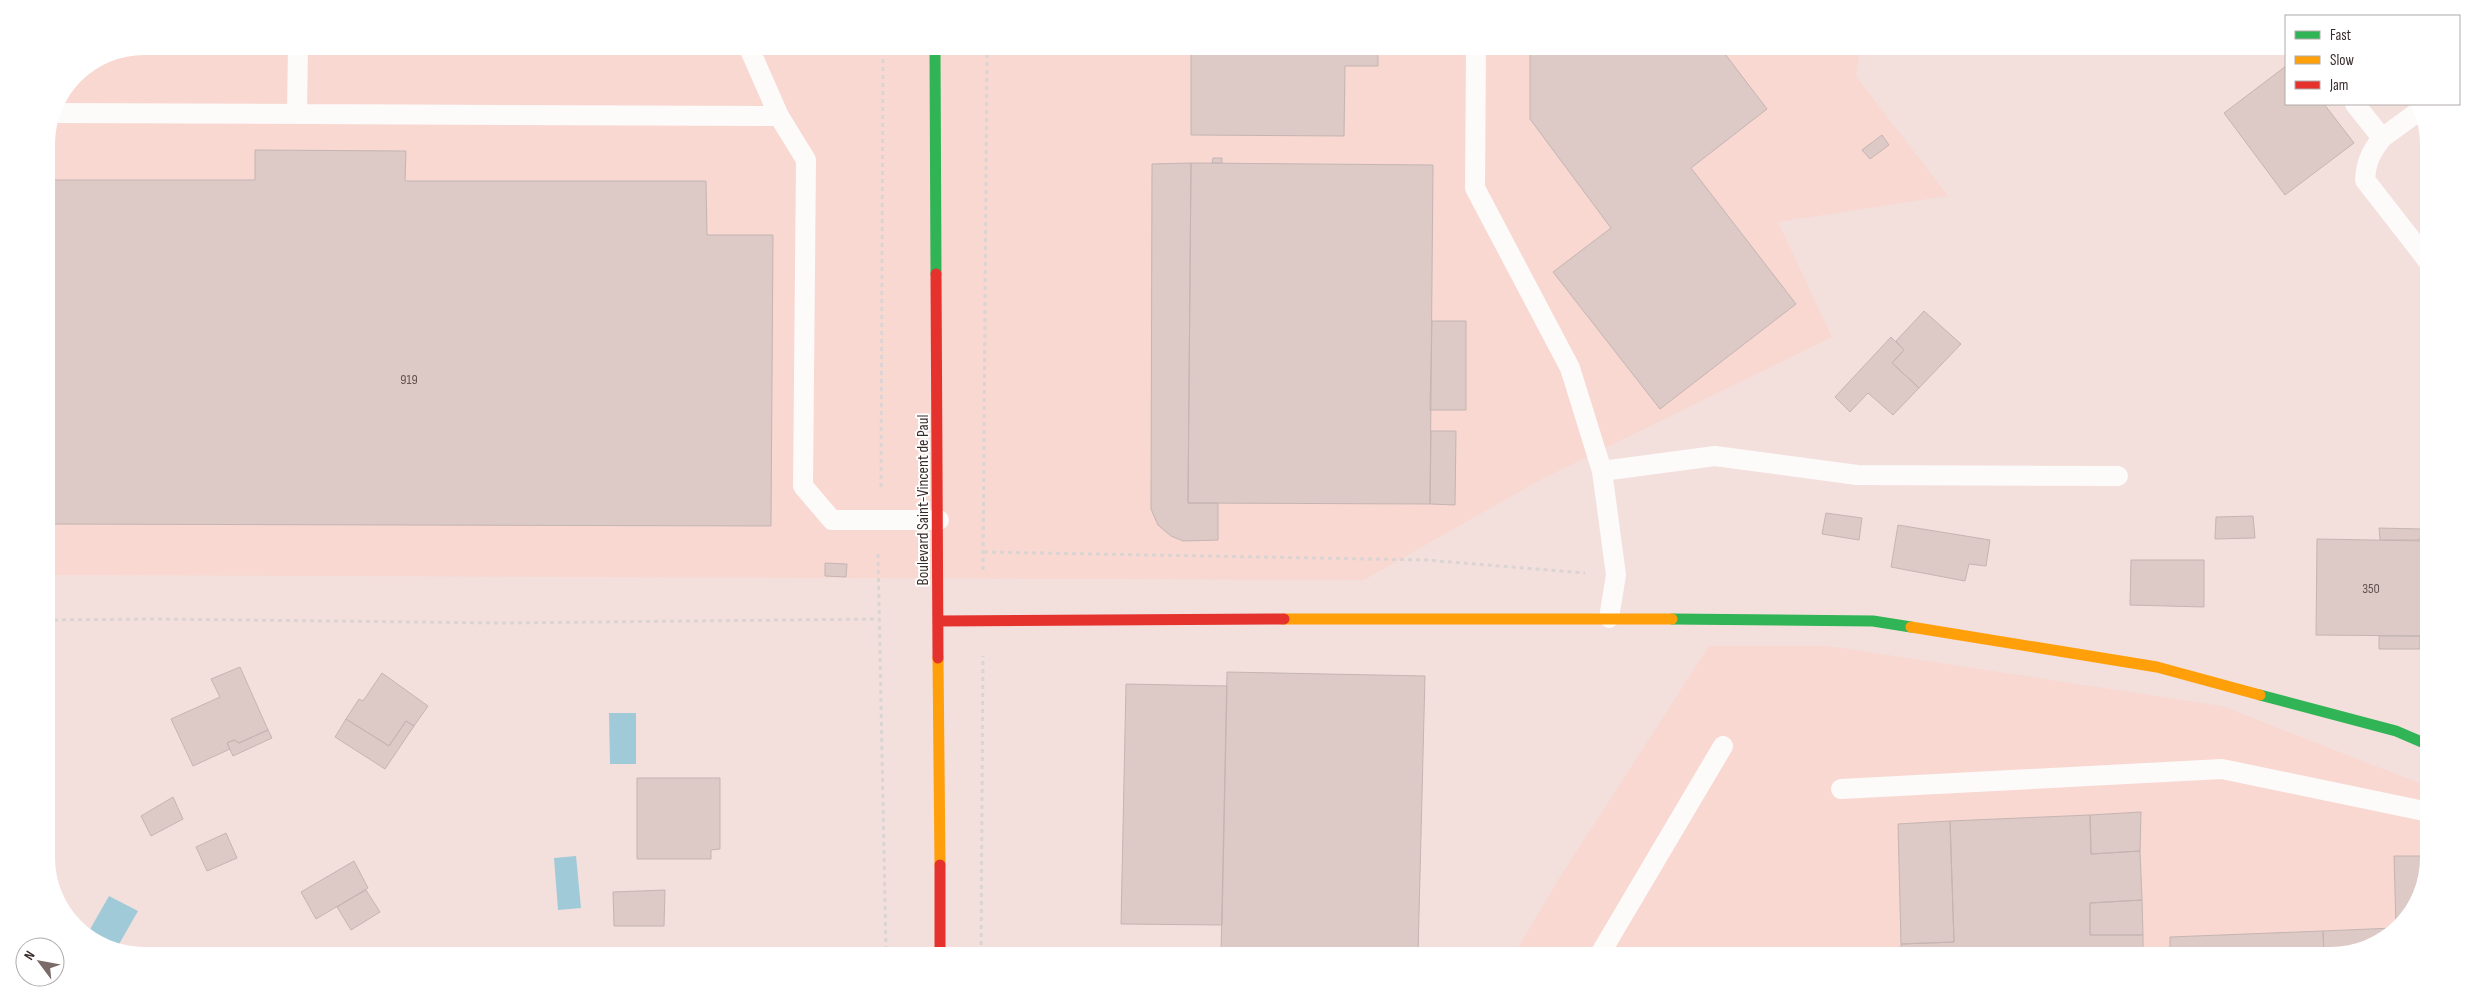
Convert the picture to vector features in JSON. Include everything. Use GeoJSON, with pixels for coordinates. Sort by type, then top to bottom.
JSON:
{"type":"FeatureCollection","features":[{"type":"Feature","properties":{"kind":"street","name":"Boulevard Saint-Vincent de Paul"},"geometry":{"type":"LineString","coordinates":[[935,55],[940,947]]}},
{"type":"Feature","properties":{"kind":"street"},"geometry":{"type":"LineString","coordinates":[[939,621],[1609,618],[1873,621],[2157,667],[2396,732],[2420,741]]}},
{"type":"Feature","properties":{"kind":"lane"},"geometry":{"type":"LineString","coordinates":[[297,114],[298,55]]}},
{"type":"Feature","properties":{"kind":"lane"},"geometry":{"type":"LineString","coordinates":[[752,55],[779,116],[806,160],[803,486],[832,520],[939,520]]}},
{"type":"Feature","properties":{"kind":"lane"},"geometry":{"type":"LineString","coordinates":[[1476,55],[1475,188],[1570,368],[1602,471],[1616,575],[1609,618]]}},
{"type":"Feature","properties":{"kind":"lane"},"geometry":{"type":"LineString","coordinates":[[2356,105],[2382,138]]}},
{"type":"Feature","properties":{"kind":"lane"},"geometry":{"type":"LineString","coordinates":[[61,113],[779,116]]}},
{"type":"Feature","properties":{"kind":"lane"},"geometry":{"type":"LineString","coordinates":[[2414,114],[2382,138],[2371,151],[2366,163],[2365,180],[2420,251]]}},
{"type":"Feature","properties":{"kind":"lane"},"geometry":{"type":"LineString","coordinates":[[1602,471],[1715,456],[1857,475],[2118,476]]}},
{"type":"Feature","properties":{"kind":"lane"},"geometry":{"type":"LineString","coordinates":[[1604,947],[1723,746]]}},
{"type":"Feature","properties":{"kind":"lane"},"geometry":{"type":"LineString","coordinates":[[1841,789],[2222,769],[2420,810]]}},
{"type":"Feature","properties":{"kind":"path"},"geometry":{"type":"LineString","coordinates":[[881,487],[883,55]]}},
{"type":"Feature","properties":{"kind":"path"},"geometry":{"type":"LineString","coordinates":[[983,570],[987,55]]}},
{"type":"Feature","properties":{"kind":"path"},"geometry":{"type":"LineString","coordinates":[[878,554],[886,947]]}},
{"type":"Feature","properties":{"kind":"path"},"geometry":{"type":"LineString","coordinates":[[55,620],[154,619],[502,623],[880,619]]}},
{"type":"Feature","properties":{"kind":"path"},"geometry":{"type":"LineString","coordinates":[[981,947],[983,655]]}},
{"type":"Feature","properties":{"kind":"shaded area"},"geometry":{"type":"Polygon","coordinates":[[[138,55],[1859,55],[1856,76],[1948,196],[1778,222],[1832,337],[1540,480],[1364,580],[55,575],[55,144],[58,121],[70,95],[77,85],[90,73],[110,62],[138,55]]]}},
{"type":"Feature","properties":{"kind":"shaded area"},"geometry":{"type":"Polygon","coordinates":[[[1709,646],[1829,646],[2222,706],[2420,783],[2420,858],[2418,875],[2411,897],[2402,912],[2390,925],[2370,938],[2342,946],[1518,947],[1560,877],[1709,646]]]}},
{"type":"Feature","properties":{"kind":"water"},"geometry":{"type":"Polygon","coordinates":[[[609,713],[636,713],[636,764],[610,764],[609,713]]]}},
{"type":"Feature","properties":{"kind":"water"},"geometry":{"type":"Polygon","coordinates":[[[576,856],[581,908],[558,910],[554,858],[576,856]]]}},
{"type":"Feature","properties":{"kind":"water"},"geometry":{"type":"Polygon","coordinates":[[[109,896],[138,911],[119,943],[105,938],[90,929],[109,896]]]}},
{"type":"Feature","properties":{"kind":"building"},"geometry":{"type":"Polygon","coordinates":[[[1191,55],[1378,55],[1378,66],[1345,66],[1344,136],[1191,135],[1191,55]]]}},
{"type":"Feature","properties":{"kind":"building"},"geometry":{"type":"Polygon","coordinates":[[[1530,55],[1726,55],[1767,109],[1691,168],[1796,304],[1660,409],[1553,272],[1611,228],[1530,119],[1530,55]]]}},
{"type":"Feature","properties":{"kind":"building"},"geometry":{"type":"Polygon","coordinates":[[[2285,67],[2285,105],[2325,105],[2354,143],[2285,195],[2224,113],[2285,67]]]}},
{"type":"Feature","properties":{"kind":"building"},"geometry":{"type":"Polygon","coordinates":[[[1882,135],[1889,145],[1870,159],[1862,150],[1882,135]]]}},
{"type":"Feature","properties":{"kind":"building"},"geometry":{"type":"Polygon","coordinates":[[[255,150],[406,151],[405,181],[706,181],[707,235],[773,235],[771,526],[55,524],[55,180],[255,180],[255,150]]]}},
{"type":"Feature","properties":{"kind":"building"},"geometry":{"type":"Polygon","coordinates":[[[1213,158],[1222,158],[1222,163],[1212,163],[1213,158]]]}},
{"type":"Feature","properties":{"kind":"building"},"geometry":{"type":"Polygon","coordinates":[[[1191,163],[1433,165],[1430,504],[1188,503],[1191,163]]]}},
{"type":"Feature","properties":{"kind":"building"},"geometry":{"type":"Polygon","coordinates":[[[1191,163],[1188,503],[1218,503],[1218,540],[1183,541],[1171,536],[1158,525],[1151,509],[1152,164],[1191,163]]]}},
{"type":"Feature","properties":{"kind":"building"},"geometry":{"type":"Polygon","coordinates":[[[1924,311],[1961,344],[1919,388],[1892,363],[1904,350],[1896,341],[1924,311]]]}},
{"type":"Feature","properties":{"kind":"building"},"geometry":{"type":"Polygon","coordinates":[[[1432,321],[1466,321],[1466,410],[1430,410],[1432,321]]]}},
{"type":"Feature","properties":{"kind":"building"},"geometry":{"type":"Polygon","coordinates":[[[1891,337],[1904,350],[1892,363],[1919,388],[1893,415],[1868,393],[1850,412],[1835,397],[1891,337]]]}},
{"type":"Feature","properties":{"kind":"building"},"geometry":{"type":"Polygon","coordinates":[[[1431,431],[1456,431],[1455,505],[1430,504],[1431,431]]]}},
{"type":"Feature","properties":{"kind":"building"},"geometry":{"type":"Polygon","coordinates":[[[1826,513],[1862,518],[1859,540],[1822,534],[1826,513]]]}},
{"type":"Feature","properties":{"kind":"building"},"geometry":{"type":"Polygon","coordinates":[[[2253,516],[2255,538],[2215,539],[2216,517],[2253,516]]]}},
{"type":"Feature","properties":{"kind":"building"},"geometry":{"type":"Polygon","coordinates":[[[1898,525],[1990,540],[1986,566],[1969,564],[1965,581],[1891,567],[1898,525]]]}},
{"type":"Feature","properties":{"kind":"building"},"geometry":{"type":"Polygon","coordinates":[[[2379,528],[2420,529],[2420,540],[2380,540],[2379,528]]]}},
{"type":"Feature","properties":{"kind":"building"},"geometry":{"type":"Polygon","coordinates":[[[2317,539],[2420,541],[2420,636],[2316,635],[2317,539]]]}},
{"type":"Feature","properties":{"kind":"building"},"geometry":{"type":"Polygon","coordinates":[[[2131,560],[2204,560],[2204,607],[2130,605],[2131,560]]]}},
{"type":"Feature","properties":{"kind":"building"},"geometry":{"type":"Polygon","coordinates":[[[825,563],[847,564],[846,577],[825,576],[825,563]]]}},
{"type":"Feature","properties":{"kind":"building"},"geometry":{"type":"Polygon","coordinates":[[[2379,636],[2420,636],[2420,649],[2379,649],[2379,636]]]}},
{"type":"Feature","properties":{"kind":"building"},"geometry":{"type":"Polygon","coordinates":[[[240,667],[268,730],[239,743],[234,740],[227,743],[230,749],[193,766],[171,719],[220,697],[211,679],[240,667]]]}},
{"type":"Feature","properties":{"kind":"building"},"geometry":{"type":"Polygon","coordinates":[[[1227,672],[1425,676],[1418,947],[1221,947],[1227,672]]]}},
{"type":"Feature","properties":{"kind":"building"},"geometry":{"type":"Polygon","coordinates":[[[382,673],[428,706],[414,726],[406,721],[389,746],[346,719],[359,699],[363,701],[382,673]]]}},
{"type":"Feature","properties":{"kind":"building"},"geometry":{"type":"Polygon","coordinates":[[[1126,684],[1227,686],[1222,925],[1121,924],[1126,684]]]}},
{"type":"Feature","properties":{"kind":"building"},"geometry":{"type":"Polygon","coordinates":[[[346,719],[389,746],[406,721],[414,726],[385,769],[335,737],[346,719]]]}},
{"type":"Feature","properties":{"kind":"building"},"geometry":{"type":"Polygon","coordinates":[[[268,730],[272,738],[233,756],[227,743],[234,740],[239,743],[268,730]]]}},
{"type":"Feature","properties":{"kind":"building"},"geometry":{"type":"Polygon","coordinates":[[[637,778],[720,778],[720,849],[711,850],[711,859],[637,859],[637,778]]]}},
{"type":"Feature","properties":{"kind":"building"},"geometry":{"type":"Polygon","coordinates":[[[173,797],[183,819],[151,836],[141,816],[173,797]]]}},
{"type":"Feature","properties":{"kind":"building"},"geometry":{"type":"Polygon","coordinates":[[[2141,812],[2140,851],[2091,854],[2090,815],[2141,812]]]}},
{"type":"Feature","properties":{"kind":"building"},"geometry":{"type":"Polygon","coordinates":[[[2090,815],[2091,854],[2140,851],[2142,900],[2090,903],[2090,935],[2143,935],[2143,947],[1901,947],[1901,944],[1954,942],[1950,821],[2090,815]]]}},
{"type":"Feature","properties":{"kind":"building"},"geometry":{"type":"Polygon","coordinates":[[[1950,821],[1954,942],[1901,944],[1898,824],[1950,821]]]}},
{"type":"Feature","properties":{"kind":"building"},"geometry":{"type":"Polygon","coordinates":[[[226,833],[237,858],[207,871],[196,847],[226,833]]]}},
{"type":"Feature","properties":{"kind":"building"},"geometry":{"type":"Polygon","coordinates":[[[2394,856],[2420,856],[2418,875],[2411,897],[2396,919],[2394,856]]]}},
{"type":"Feature","properties":{"kind":"building"},"geometry":{"type":"Polygon","coordinates":[[[354,861],[368,888],[316,919],[301,892],[354,861]]]}},
{"type":"Feature","properties":{"kind":"building"},"geometry":{"type":"Polygon","coordinates":[[[366,890],[380,912],[351,930],[337,907],[366,890]]]}},
{"type":"Feature","properties":{"kind":"building"},"geometry":{"type":"Polygon","coordinates":[[[665,890],[664,926],[614,926],[613,892],[665,890]]]}},
{"type":"Feature","properties":{"kind":"building"},"geometry":{"type":"Polygon","coordinates":[[[2142,900],[2143,935],[2090,935],[2090,903],[2142,900]]]}},
{"type":"Feature","properties":{"kind":"building"},"geometry":{"type":"Polygon","coordinates":[[[2385,928],[2370,938],[2354,944],[2331,947],[2324,947],[2323,931],[2385,928]]]}},
{"type":"Feature","properties":{"kind":"building"},"geometry":{"type":"Polygon","coordinates":[[[2323,931],[2324,947],[2170,947],[2170,937],[2323,931]]]}},
{"type":"Feature","properties":{"kind":"traffic: fast"},"geometry":{"type":"LineString","coordinates":[[935,55],[936,274]]}},
{"type":"Feature","properties":{"kind":"traffic: fast"},"geometry":{"type":"LineString","coordinates":[[1672,619],[1873,621],[1911,627]]}},
{"type":"Feature","properties":{"kind":"traffic: fast"},"geometry":{"type":"LineString","coordinates":[[2260,695],[2396,731],[2420,741]]}},
{"type":"Feature","properties":{"kind":"traffic: slow"},"geometry":{"type":"LineString","coordinates":[[1284,619],[1672,619]]}},
{"type":"Feature","properties":{"kind":"traffic: slow"},"geometry":{"type":"LineString","coordinates":[[1911,627],[2157,667],[2260,695]]}},
{"type":"Feature","properties":{"kind":"traffic: slow"},"geometry":{"type":"LineString","coordinates":[[938,658],[940,865]]}},
{"type":"Feature","properties":{"kind":"traffic: jam"},"geometry":{"type":"LineString","coordinates":[[936,274],[938,658]]}},
{"type":"Feature","properties":{"kind":"traffic: jam"},"geometry":{"type":"LineString","coordinates":[[939,621],[1284,619]]}},
{"type":"Feature","properties":{"kind":"traffic: jam"},"geometry":{"type":"LineString","coordinates":[[940,865],[940,947]]}}]}
